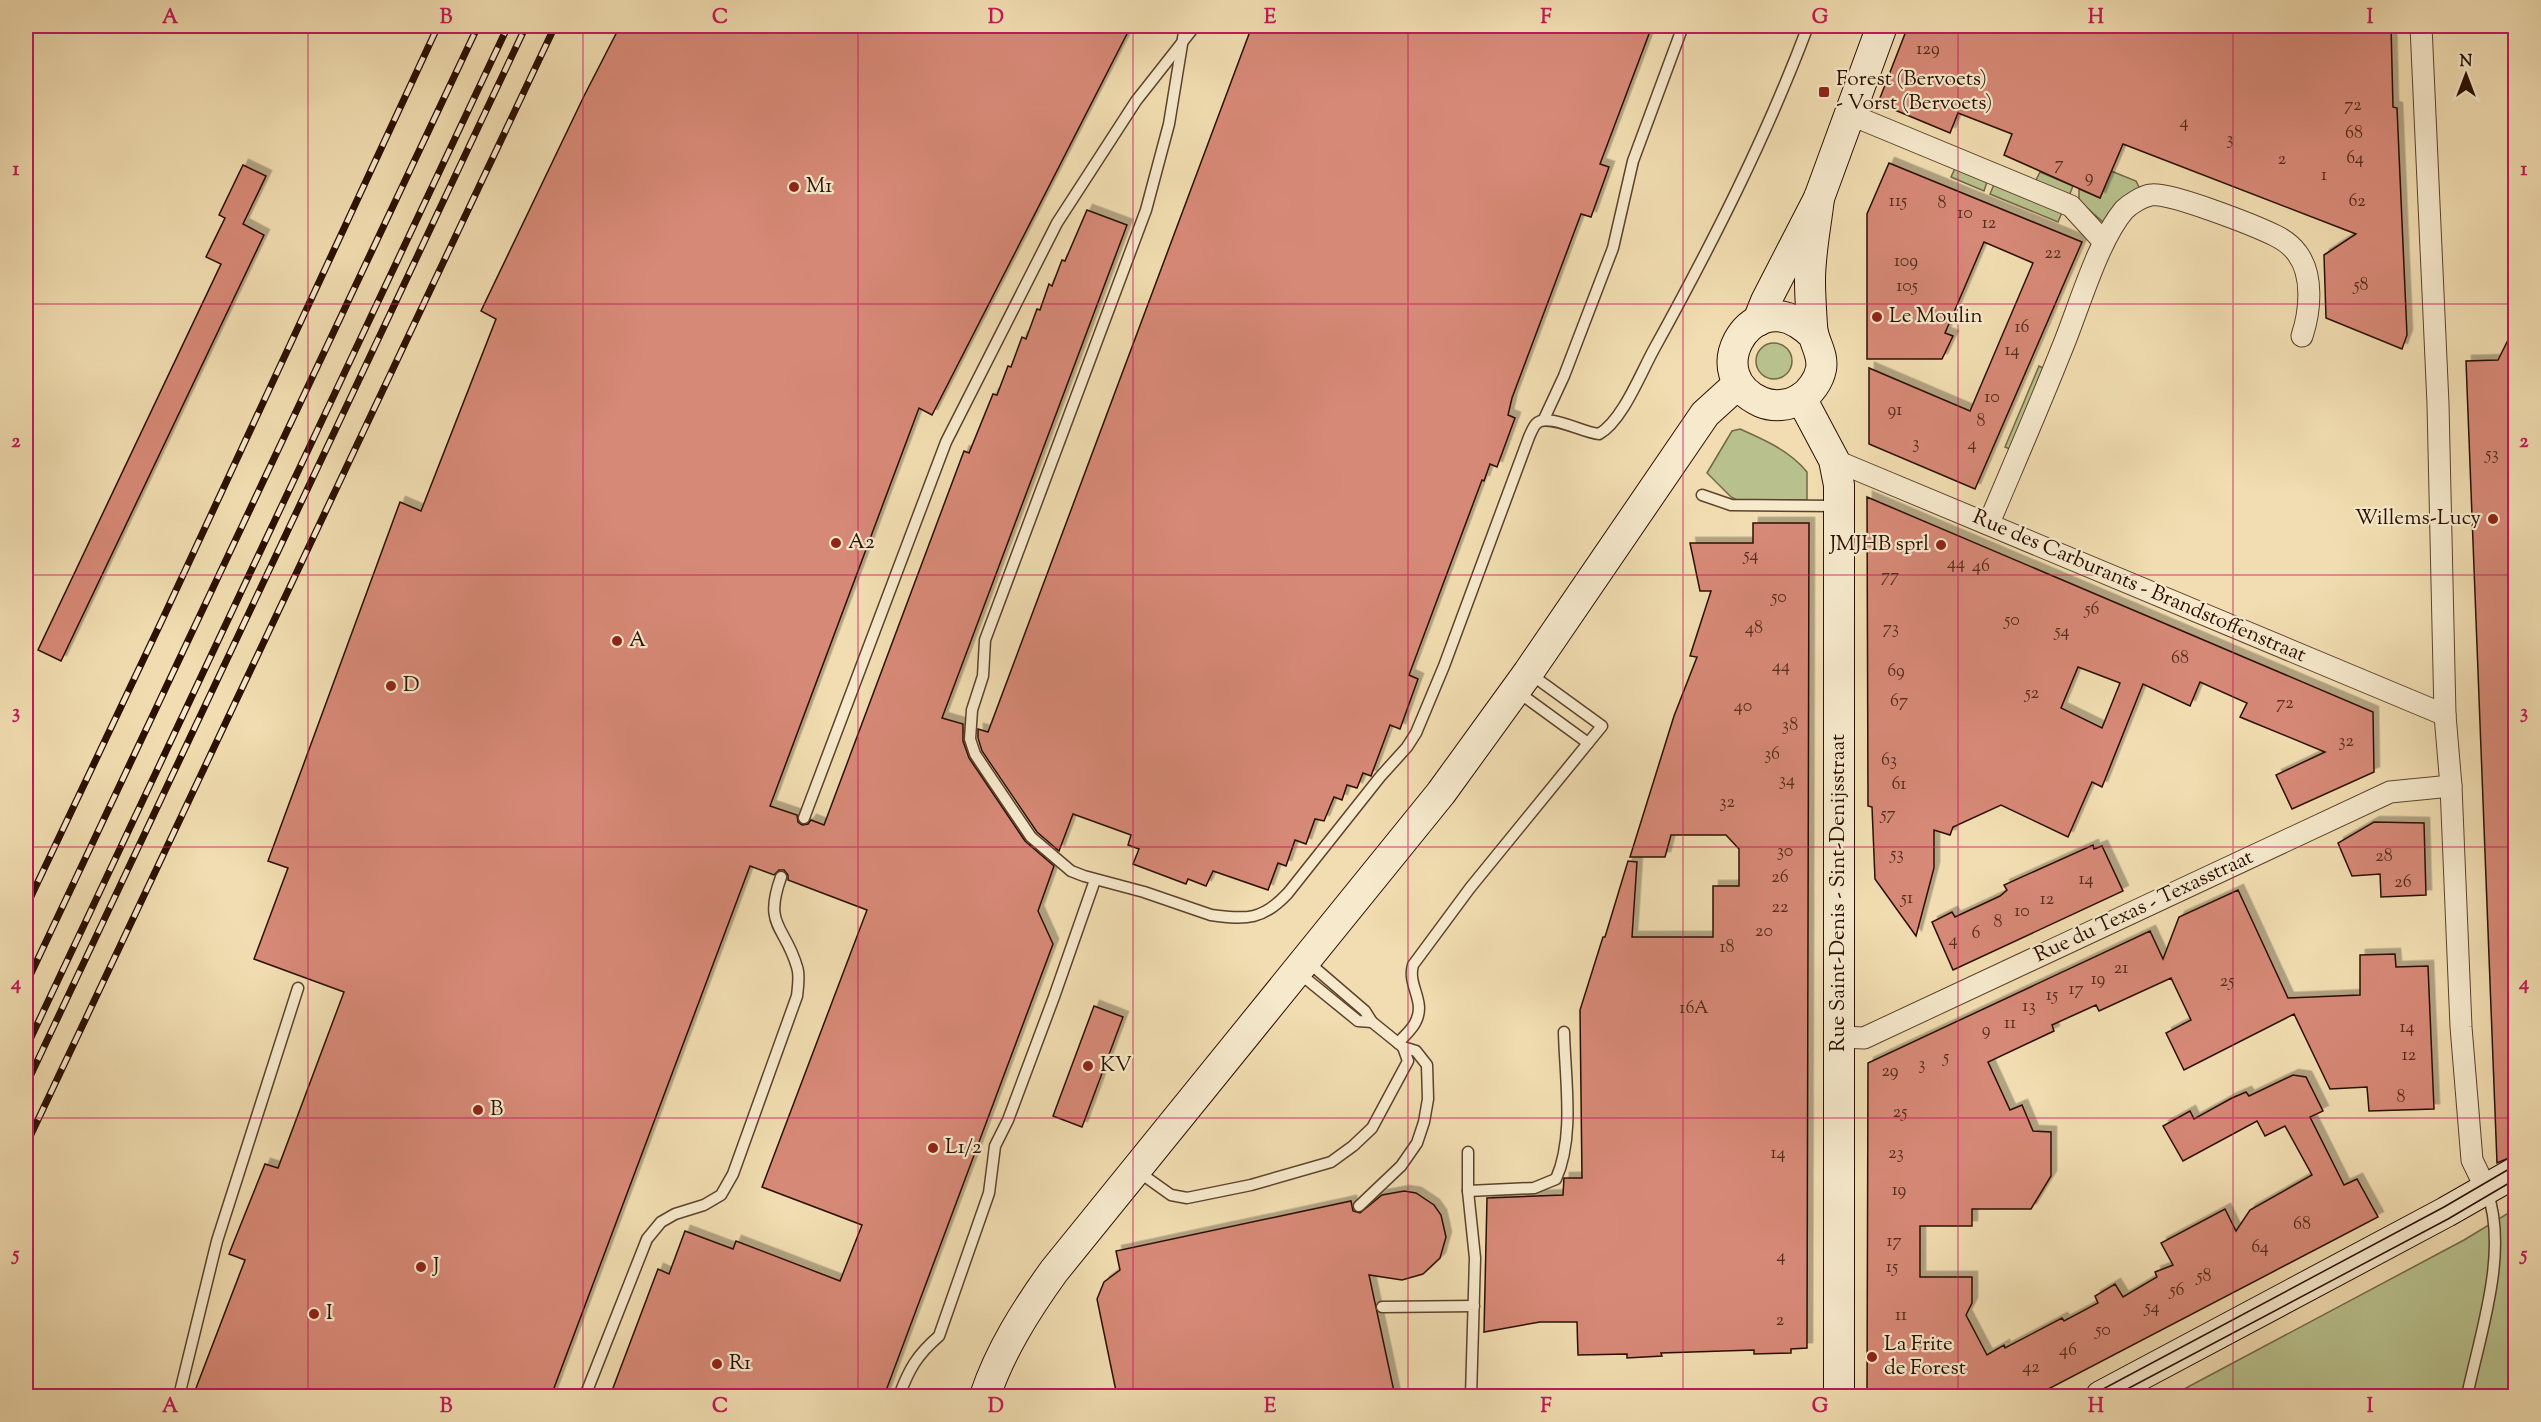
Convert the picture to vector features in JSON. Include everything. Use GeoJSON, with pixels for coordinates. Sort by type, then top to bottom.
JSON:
{"type":"FeatureCollection","features":[{"type":"Feature","properties":{"kind":"main road"},"geometry":{"type":"LineString","coordinates":[[1758,321],[1819,198],[1882,26]]}},
{"type":"Feature","properties":{"kind":"main road"},"geometry":{"type":"LineString","coordinates":[[1812,334],[1797,321],[1778,317],[1758,321],[1748,327],[1734,348],[1733,372],[1738,384],[1750,397],[1766,404],[1784,405],[1801,398],[1814,386],[1821,369],[1820,351],[1812,334],[1810,279],[1819,198]]}},
{"type":"Feature","properties":{"kind":"main road"},"geometry":{"type":"LineString","coordinates":[[985,1396],[1008,1342],[1030,1304],[1054,1271],[1441,793],[1522,681],[1705,414],[1738,384]]}},
{"type":"Feature","properties":{"kind":"main road","name":"Rue Saint-Denis - Sint-Denijsstraat"},"geometry":{"type":"LineString","coordinates":[[1801,398],[1834,460],[1839,485],[1839,1396]]}},
{"type":"Feature","properties":{"kind":"main road"},"geometry":{"type":"LineString","coordinates":[[2101,1396],[2516,1172]]}},
{"type":"Feature","properties":{"kind":"street"},"geometry":{"type":"LineString","coordinates":[[2421,26],[2438,404],[2445,715],[2451,786],[2462,1027],[2472,1160],[2486,1189]]}},
{"type":"Feature","properties":{"kind":"street"},"geometry":{"type":"LineString","coordinates":[[1849,114],[2072,206],[2104,242]]}},
{"type":"Feature","properties":{"kind":"street"},"geometry":{"type":"LineString","coordinates":[[1989,523],[2061,352],[2104,242],[2126,208],[2150,195],[2178,199],[2276,236],[2296,251],[2302,260],[2306,275],[2309,307],[2302,336]]}},
{"type":"Feature","properties":{"kind":"street","name":"Rue des Carburants - Brandstoffenstraat"},"geometry":{"type":"LineString","coordinates":[[1834,460],[2445,715]]}},
{"type":"Feature","properties":{"kind":"street","name":"Rue du Texas - Texasstraat"},"geometry":{"type":"LineString","coordinates":[[1839,1037],[1864,1038],[2390,792],[2451,786]]}},
{"type":"Feature","properties":{"kind":"lane"},"geometry":{"type":"LineString","coordinates":[[1185,26],[1169,124],[1146,210],[985,640],[983,676],[969,726],[975,754],[1031,837],[1071,871],[1095,880],[1144,892],[1211,915],[1250,918],[1263,915],[1274,908],[1288,893],[1416,733],[1444,666],[1529,437],[1536,424],[1544,419],[1564,376],[1613,248],[1633,161],[1683,26]]}},
{"type":"Feature","properties":{"kind":"lane"},"geometry":{"type":"LineString","coordinates":[[804,818],[946,442],[1057,223],[1136,100],[1195,26]]}},
{"type":"Feature","properties":{"kind":"lane"},"geometry":{"type":"LineString","coordinates":[[1544,419],[1588,433],[1599,434],[1614,421],[1670,321],[1761,141],[1808,26]]}},
{"type":"Feature","properties":{"kind":"lane"},"geometry":{"type":"LineString","coordinates":[[1702,495],[1731,505],[1839,506]]}},
{"type":"Feature","properties":{"kind":"lane"},"geometry":{"type":"LineString","coordinates":[[1400,1045],[1416,1022],[1419,1011],[1419,1000],[1409,976],[1413,965],[1470,888],[1602,726],[1522,681]]}},
{"type":"Feature","properties":{"kind":"lane"},"geometry":{"type":"LineString","coordinates":[[1522,681],[1588,743]]}},
{"type":"Feature","properties":{"kind":"lane"},"geometry":{"type":"LineString","coordinates":[[585,1396],[647,1239],[661,1222],[704,1205],[721,1195],[733,1174],[798,996],[798,969],[773,914],[774,897],[781,877]]}},
{"type":"Feature","properties":{"kind":"lane"},"geometry":{"type":"LineString","coordinates":[[899,1396],[907,1374],[920,1353],[939,1336],[989,1193],[995,1146],[1008,1120],[1095,880]]}},
{"type":"Feature","properties":{"kind":"lane"},"geometry":{"type":"LineString","coordinates":[[1301,966],[1365,1011],[1372,1022],[1400,1045],[1416,1051],[1428,1065],[1428,1099],[1417,1143],[1401,1166],[1359,1206]]}},
{"type":"Feature","properties":{"kind":"lane"},"geometry":{"type":"LineString","coordinates":[[179,1396],[217,1241],[298,988]]}},
{"type":"Feature","properties":{"kind":"lane"},"geometry":{"type":"LineString","coordinates":[[1468,1191],[1534,1188],[1556,1179],[1563,1163],[1567,1127],[1564,1032]]}},
{"type":"Feature","properties":{"kind":"lane"},"geometry":{"type":"LineString","coordinates":[[1136,1170],[1171,1195],[1187,1198],[1263,1182],[1331,1162],[1372,1128],[1394,1084],[1405,1070],[1408,1061],[1400,1045]]}},
{"type":"Feature","properties":{"kind":"lane"},"geometry":{"type":"LineString","coordinates":[[1468,1152],[1468,1191],[1475,1258],[1471,1396]]}},
{"type":"Feature","properties":{"kind":"lane"},"geometry":{"type":"LineString","coordinates":[[2467,1396],[2496,1260],[2495,1220],[2486,1189]]}},
{"type":"Feature","properties":{"kind":"lane"},"geometry":{"type":"LineString","coordinates":[[1382,1307],[1474,1306]]}},
{"type":"Feature","properties":{"kind":"green space"},"geometry":{"type":"Polygon","coordinates":[[[1956,166],[1988,179],[1984,191],[1951,177],[1956,166]]]}},
{"type":"Feature","properties":{"kind":"green space"},"geometry":{"type":"Polygon","coordinates":[[[2111,171],[2136,181],[2139,187],[2138,191],[2103,222],[2079,201],[2079,189],[2100,198],[2111,171]]]}},
{"type":"Feature","properties":{"kind":"green space"},"geometry":{"type":"Polygon","coordinates":[[[2040,172],[2073,186],[2069,196],[2035,182],[2040,172]]]}},
{"type":"Feature","properties":{"kind":"green space"},"geometry":{"type":"Polygon","coordinates":[[[1995,182],[2063,210],[2058,222],[1990,194],[1995,182]]]}},
{"type":"Feature","properties":{"kind":"green space"},"geometry":{"type":"Polygon","coordinates":[[[1774,343],[1787,348],[1792,361],[1787,374],[1774,379],[1761,374],[1756,361],[1761,348],[1774,343]]]}},
{"type":"Feature","properties":{"kind":"green space"},"geometry":{"type":"Polygon","coordinates":[[[2039,366],[2045,369],[2010,449],[2005,447],[2039,366]]]}},
{"type":"Feature","properties":{"kind":"green space"},"geometry":{"type":"Polygon","coordinates":[[[1740,429],[1776,447],[1793,458],[1807,472],[1807,500],[1737,500],[1707,473],[1732,431],[1740,429]]]}},
{"type":"Feature","properties":{"kind":"green space"},"geometry":{"type":"Polygon","coordinates":[[[2515,1209],[2515,1396],[2171,1396],[2464,1240],[2515,1209]]]}},
{"type":"Feature","properties":{"kind":"building"},"geometry":{"type":"Polygon","coordinates":[[[620,26],[1131,26],[932,415],[919,408],[770,806],[797,815],[798,822],[802,825],[808,824],[811,820],[824,825],[964,451],[969,453],[993,394],[997,395],[1022,337],[1026,339],[1037,309],[1040,310],[1049,284],[1052,286],[1062,260],[1065,261],[1087,210],[1127,225],[942,718],[963,724],[963,741],[969,758],[1025,841],[1054,866],[1038,911],[1053,944],[884,1396],[610,1396],[658,1269],[669,1274],[685,1231],[733,1249],[736,1241],[840,1281],[862,1225],[762,1187],[867,910],[788,880],[788,875],[784,870],[779,870],[774,875],[750,866],[551,1396],[193,1396],[245,1260],[229,1254],[265,1164],[278,1168],[344,992],[254,959],[288,868],[268,861],[400,502],[421,511],[496,319],[481,311],[620,26]]]}},
{"type":"Feature","properties":{"kind":"building"},"geometry":{"type":"Polygon","coordinates":[[[1252,26],[1652,26],[1600,164],[1609,167],[1591,217],[1581,214],[1512,398],[1508,415],[1515,418],[1497,467],[1490,464],[1484,481],[1482,480],[1409,675],[1418,679],[1400,729],[1390,725],[1371,776],[1363,773],[1357,788],[1347,785],[1342,800],[1334,797],[1324,821],[1315,819],[1306,844],[1295,840],[1286,866],[1278,863],[1268,890],[1213,871],[1206,886],[1188,879],[1186,884],[1133,864],[1139,849],[1128,845],[1131,835],[1073,814],[1059,851],[1037,832],[982,751],[978,738],[978,729],[988,732],[1252,26]]]}},
{"type":"Feature","properties":{"kind":"building"},"geometry":{"type":"Polygon","coordinates":[[[1908,26],[2391,26],[2393,107],[2397,108],[2407,335],[2402,349],[2326,318],[2324,255],[2356,234],[2123,144],[2100,198],[2004,155],[2012,134],[1958,113],[1950,133],[1878,103],[1908,26]]]}},
{"type":"Feature","properties":{"kind":"building"},"geometry":{"type":"Polygon","coordinates":[[[1889,163],[2082,242],[1975,489],[1869,444],[1869,368],[1970,411],[2033,263],[1984,242],[1945,333],[1953,336],[1942,359],[1867,359],[1867,214],[1889,163]]]}},
{"type":"Feature","properties":{"kind":"building"},"geometry":{"type":"Polygon","coordinates":[[[243,165],[266,176],[243,224],[264,235],[61,661],[38,650],[221,264],[206,257],[225,218],[219,215],[243,165]]]}},
{"type":"Feature","properties":{"kind":"building"},"geometry":{"type":"Polygon","coordinates":[[[2516,324],[2516,1155],[2497,1163],[2466,361],[2498,360],[2516,324]]]}},
{"type":"Feature","properties":{"kind":"building"},"geometry":{"type":"Polygon","coordinates":[[[1867,497],[2373,712],[2374,772],[2292,809],[2276,775],[2325,752],[2240,717],[2247,703],[2200,682],[2190,706],[2143,684],[2102,787],[2092,782],[2068,837],[2001,805],[1953,827],[1950,835],[1934,830],[1934,868],[1916,936],[1875,879],[1872,807],[1868,806],[1867,497]],[[2078,667],[2061,708],[2102,728],[2120,683],[2078,667]]]}},
{"type":"Feature","properties":{"kind":"building"},"geometry":{"type":"Polygon","coordinates":[[[1753,523],[1809,523],[1807,1348],[1791,1349],[1791,1353],[1754,1354],[1754,1350],[1661,1353],[1662,1356],[1627,1358],[1627,1354],[1578,1355],[1577,1322],[1540,1322],[1484,1332],[1487,1198],[1563,1195],[1564,1178],[1582,1178],[1580,1010],[1628,861],[1637,862],[1632,937],[1713,937],[1713,886],[1739,886],[1739,849],[1726,835],[1671,835],[1665,857],[1630,857],[1674,716],[1697,657],[1690,656],[1711,591],[1700,591],[1690,543],[1753,543],[1753,523]]]}},
{"type":"Feature","properties":{"kind":"building"},"geometry":{"type":"Polygon","coordinates":[[[2374,822],[2424,823],[2426,895],[2381,897],[2380,874],[2352,876],[2338,843],[2374,822]]]}},
{"type":"Feature","properties":{"kind":"building"},"geometry":{"type":"Polygon","coordinates":[[[2093,845],[2094,849],[2102,846],[2123,891],[1953,970],[1932,922],[1952,912],[1955,917],[2000,896],[2007,890],[2004,885],[2093,845]]]}},
{"type":"Feature","properties":{"kind":"building"},"geometry":{"type":"Polygon","coordinates":[[[2238,890],[2288,998],[2360,995],[2360,955],[2395,954],[2396,967],[2428,966],[2434,1109],[2369,1111],[2367,1087],[2330,1089],[2294,1014],[2184,1070],[2166,1033],[2191,1020],[2171,978],[2099,1011],[2096,1005],[2052,1025],[2054,1031],[1988,1062],[2010,1110],[2022,1105],[2033,1131],[2051,1132],[2051,1176],[2031,1209],[1972,1209],[1972,1226],[1920,1226],[1920,1277],[1972,1277],[1972,1303],[1966,1315],[1987,1355],[2062,1318],[2064,1321],[2098,1303],[2095,1296],[2115,1284],[2123,1297],[2157,1277],[2155,1272],[2173,1265],[2161,1243],[2225,1209],[2236,1231],[2250,1210],[2312,1175],[2285,1126],[2265,1136],[2257,1121],[2183,1161],[2163,1126],[2190,1111],[2194,1119],[2232,1098],[2246,1092],[2249,1096],[2293,1075],[2306,1077],[2323,1111],[2310,1117],[2344,1185],[2357,1179],[2378,1217],[2035,1396],[1867,1396],[1868,1063],[2150,931],[2163,959],[2179,917],[2238,890]]]}},
{"type":"Feature","properties":{"kind":"building","name":"KV"},"geometry":{"type":"Polygon","coordinates":[[[1094,1006],[1123,1017],[1082,1127],[1053,1116],[1094,1006]]]}},
{"type":"Feature","properties":{"kind":"building"},"geometry":{"type":"Polygon","coordinates":[[[1404,1191],[1416,1193],[1434,1205],[1441,1215],[1446,1237],[1440,1258],[1423,1274],[1402,1280],[1369,1275],[1395,1396],[1117,1396],[1097,1299],[1104,1282],[1120,1270],[1116,1251],[1351,1201],[1353,1211],[1360,1213],[1382,1195],[1404,1191]]]}},
{"type":"Feature","properties":{"kind":"tram line"},"geometry":{"type":"LineString","coordinates":[[2090,1396],[2444,1207],[2516,1165]]}},
{"type":"Feature","properties":{"kind":"tram line"},"geometry":{"type":"LineString","coordinates":[[2114,1396],[2448,1219],[2516,1179]]}},
{"type":"Feature","properties":{"kind":"railway"},"geometry":{"type":"LineString","coordinates":[[26,907],[438,26]]}},
{"type":"Feature","properties":{"kind":"railway"},"geometry":{"type":"LineString","coordinates":[[26,984],[478,26]]}},
{"type":"Feature","properties":{"kind":"railway"},"geometry":{"type":"LineString","coordinates":[[26,1048],[508,26]]}},
{"type":"Feature","properties":{"kind":"railway"},"geometry":{"type":"LineString","coordinates":[[26,1085],[526,26]]}},
{"type":"Feature","properties":{"kind":"railway"},"geometry":{"type":"LineString","coordinates":[[26,1145],[555,26]]}},
{"type":"Feature","properties":{"kind":"place","name":"Forest (Bervoets) - Vorst (Bervoets)"},"geometry":{"type":"Point","coordinates":[1824,92]}},
{"type":"Feature","properties":{"kind":"place","name":"M1"},"geometry":{"type":"Point","coordinates":[794,187]}},
{"type":"Feature","properties":{"kind":"place","name":"Le Moulin"},"geometry":{"type":"Point","coordinates":[1877,317]}},
{"type":"Feature","properties":{"kind":"place","name":"Willems-Lucy"},"geometry":{"type":"Point","coordinates":[2493,519]}},
{"type":"Feature","properties":{"kind":"place","name":"A2"},"geometry":{"type":"Point","coordinates":[836,543]}},
{"type":"Feature","properties":{"kind":"place","name":"JMJHB sprl"},"geometry":{"type":"Point","coordinates":[1941,545]}},
{"type":"Feature","properties":{"kind":"place","name":"A"},"geometry":{"type":"Point","coordinates":[617,641]}},
{"type":"Feature","properties":{"kind":"place","name":"D"},"geometry":{"type":"Point","coordinates":[391,686]}},
{"type":"Feature","properties":{"kind":"place","name":"KV"},"geometry":{"type":"Point","coordinates":[1088,1066]}},
{"type":"Feature","properties":{"kind":"place","name":"B"},"geometry":{"type":"Point","coordinates":[478,1110]}},
{"type":"Feature","properties":{"kind":"place","name":"L1/2"},"geometry":{"type":"Point","coordinates":[933,1148]}},
{"type":"Feature","properties":{"kind":"place","name":"J"},"geometry":{"type":"Point","coordinates":[421,1267]}},
{"type":"Feature","properties":{"kind":"place","name":"I"},"geometry":{"type":"Point","coordinates":[314,1314]}},
{"type":"Feature","properties":{"kind":"place","name":"La Frite de Forest"},"geometry":{"type":"Point","coordinates":[1872,1357]}},
{"type":"Feature","properties":{"kind":"place","name":"R1"},"geometry":{"type":"Point","coordinates":[717,1364]}}]}
